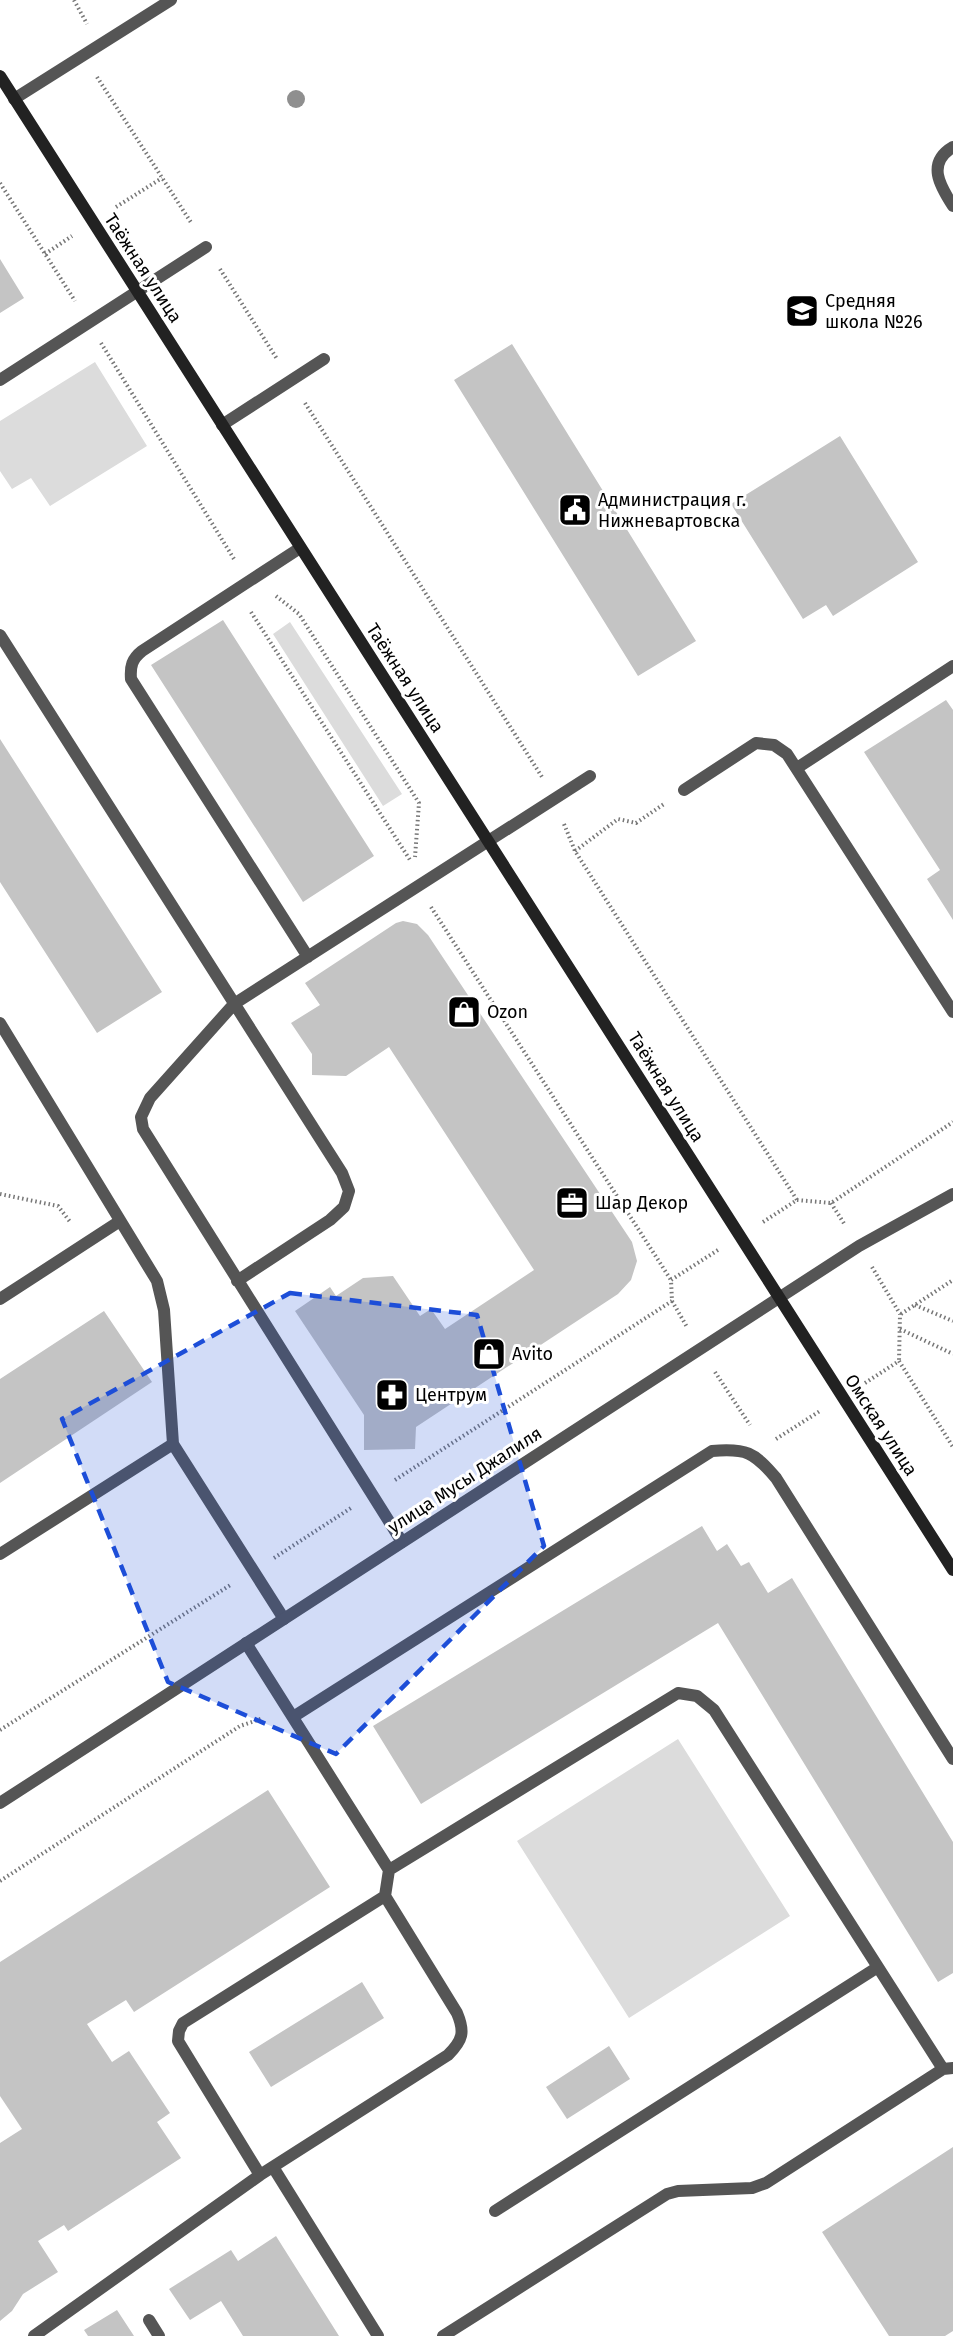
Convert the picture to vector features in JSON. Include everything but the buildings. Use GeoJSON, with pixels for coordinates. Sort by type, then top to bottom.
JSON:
{"type":"FeatureCollection","features":[{"type":"Feature","properties":{"kind":"main road","name":"Таёжная улица"},"geometry":{"type":"LineString","coordinates":[[0,76],[779,1298]]}},
{"type":"Feature","properties":{"kind":"main road","name":"Омская улица"},"geometry":{"type":"LineString","coordinates":[[779,1298],[953,1570]]}},
{"type":"Feature","properties":{"kind":"street"},"geometry":{"type":"LineString","coordinates":[[14,99],[171,0]]}},
{"type":"Feature","properties":{"kind":"street"},"geometry":{"type":"LineString","coordinates":[[953,147],[946,151],[939,161],[937,174],[940,185],[953,206]]}},
{"type":"Feature","properties":{"kind":"street"},"geometry":{"type":"LineString","coordinates":[[0,380],[207,247]]}},
{"type":"Feature","properties":{"kind":"street"},"geometry":{"type":"LineString","coordinates":[[222,425],[324,359]]}},
{"type":"Feature","properties":{"kind":"street"},"geometry":{"type":"LineString","coordinates":[[300,548],[249,584],[142,651],[133,658],[130,669],[131,679],[308,957]]}},
{"type":"Feature","properties":{"kind":"street"},"geometry":{"type":"LineString","coordinates":[[0,635],[342,1173],[349,1191],[344,1208],[330,1220],[237,1281]]}},
{"type":"Feature","properties":{"kind":"street"},"geometry":{"type":"LineString","coordinates":[[797,768],[953,666]]}},
{"type":"Feature","properties":{"kind":"street"},"geometry":{"type":"LineString","coordinates":[[684,790],[756,743],[774,745],[786,754],[953,1011]]}},
{"type":"Feature","properties":{"kind":"street"},"geometry":{"type":"LineString","coordinates":[[402,1542],[143,1129],[141,1117],[150,1098],[234,1004],[590,776]]}},
{"type":"Feature","properties":{"kind":"street"},"geometry":{"type":"LineString","coordinates":[[0,1023],[157,1281],[164,1310],[173,1444],[284,1619]]}},
{"type":"Feature","properties":{"kind":"street","name":"улица Мусы Джалиля"},"geometry":{"type":"LineString","coordinates":[[0,1803],[859,1246],[953,1194]]}},
{"type":"Feature","properties":{"kind":"street"},"geometry":{"type":"LineString","coordinates":[[0,1299],[120,1221]]}},
{"type":"Feature","properties":{"kind":"street"},"geometry":{"type":"LineString","coordinates":[[0,1554],[173,1444]]}},
{"type":"Feature","properties":{"kind":"street"},"geometry":{"type":"LineString","coordinates":[[293,1718],[712,1451],[736,1449],[760,1458],[776,1478],[953,1759]]}},
{"type":"Feature","properties":{"kind":"street"},"geometry":{"type":"LineString","coordinates":[[34,2336],[260,2175],[448,2055],[459,2043],[463,2026],[457,2013],[385,1896],[389,1870],[246,1643]]}},
{"type":"Feature","properties":{"kind":"street"},"geometry":{"type":"LineString","coordinates":[[389,1870],[678,1694],[697,1696],[714,1710],[878,1967],[948,2068],[766,2183],[752,2188],[678,2191],[667,2194],[443,2336]]}},
{"type":"Feature","properties":{"kind":"street"},"geometry":{"type":"LineString","coordinates":[[260,2175],[178,2041],[179,2031],[183,2023],[385,1896]]}},
{"type":"Feature","properties":{"kind":"street"},"geometry":{"type":"LineString","coordinates":[[495,2211],[878,1967]]}},
{"type":"Feature","properties":{"kind":"street"},"geometry":{"type":"LineString","coordinates":[[273,2167],[378,2336]]}},
{"type":"Feature","properties":{"kind":"street"},"geometry":{"type":"LineString","coordinates":[[148,2320],[159,2336]]}},
{"type":"Feature","properties":{"kind":"path"},"geometry":{"type":"LineString","coordinates":[[74,0],[88,22],[74,41],[555,798],[575,851],[797,1200]]}},
{"type":"Feature","properties":{"kind":"path"},"geometry":{"type":"LineString","coordinates":[[0,183],[249,584],[247,606],[403,852],[415,867],[419,802],[299,614],[277,597],[249,584]]}},
{"type":"Feature","properties":{"kind":"path"},"geometry":{"type":"LineString","coordinates":[[575,851],[618,819],[636,823],[684,790]]}},
{"type":"Feature","properties":{"kind":"path"},"geometry":{"type":"LineString","coordinates":[[0,1730],[253,1571],[672,1301],[671,1280],[418,887]]}},
{"type":"Feature","properties":{"kind":"path"},"geometry":{"type":"LineString","coordinates":[[671,1280],[797,1200],[831,1203],[953,1122]]}},
{"type":"Feature","properties":{"kind":"path"},"geometry":{"type":"LineString","coordinates":[[0,1194],[58,1206],[86,1243]]}},
{"type":"Feature","properties":{"kind":"path"},"geometry":{"type":"LineString","coordinates":[[899,1361],[900,1314],[953,1280]]}},
{"type":"Feature","properties":{"kind":"path"},"geometry":{"type":"LineString","coordinates":[[914,1305],[953,1321]]}},
{"type":"Feature","properties":{"kind":"path"},"geometry":{"type":"LineString","coordinates":[[900,1329],[953,1354]]}},
{"type":"Feature","properties":{"kind":"highlighted area"},"geometry":{"type":"Polygon","coordinates":[[[290,1293],[477,1315],[544,1546],[336,1754],[168,1682],[62,1419],[290,1293]]]}},
{"type":"Feature","properties":{"kind":"shaded area"},"geometry":{"type":"Polygon","coordinates":[[[95,362],[147,446],[50,506],[31,478],[12,489],[0,471],[0,421],[95,362]]]}},
{"type":"Feature","properties":{"kind":"shaded area"},"geometry":{"type":"Polygon","coordinates":[[[290,622],[402,794],[383,806],[273,634],[290,622]]]}},
{"type":"Feature","properties":{"kind":"shaded area"},"geometry":{"type":"Polygon","coordinates":[[[678,1739],[790,1916],[629,2018],[517,1841],[678,1739]]]}},
{"type":"Feature","properties":{"kind":"place","name":"Средняя школа №26"},"geometry":{"type":"Point","coordinates":[802,311]}},
{"type":"Feature","properties":{"kind":"place","name":"Администрация г. Нижневартовска"},"geometry":{"type":"Point","coordinates":[575,510]}},
{"type":"Feature","properties":{"kind":"place","name":"Ozon"},"geometry":{"type":"Point","coordinates":[464,1012]}},
{"type":"Feature","properties":{"kind":"place","name":"Шар Декор"},"geometry":{"type":"Point","coordinates":[572,1203]}},
{"type":"Feature","properties":{"kind":"place","name":"Avito"},"geometry":{"type":"Point","coordinates":[489,1354]}},
{"type":"Feature","properties":{"kind":"place","name":"Центрум"},"geometry":{"type":"Point","coordinates":[392,1395]}}]}
